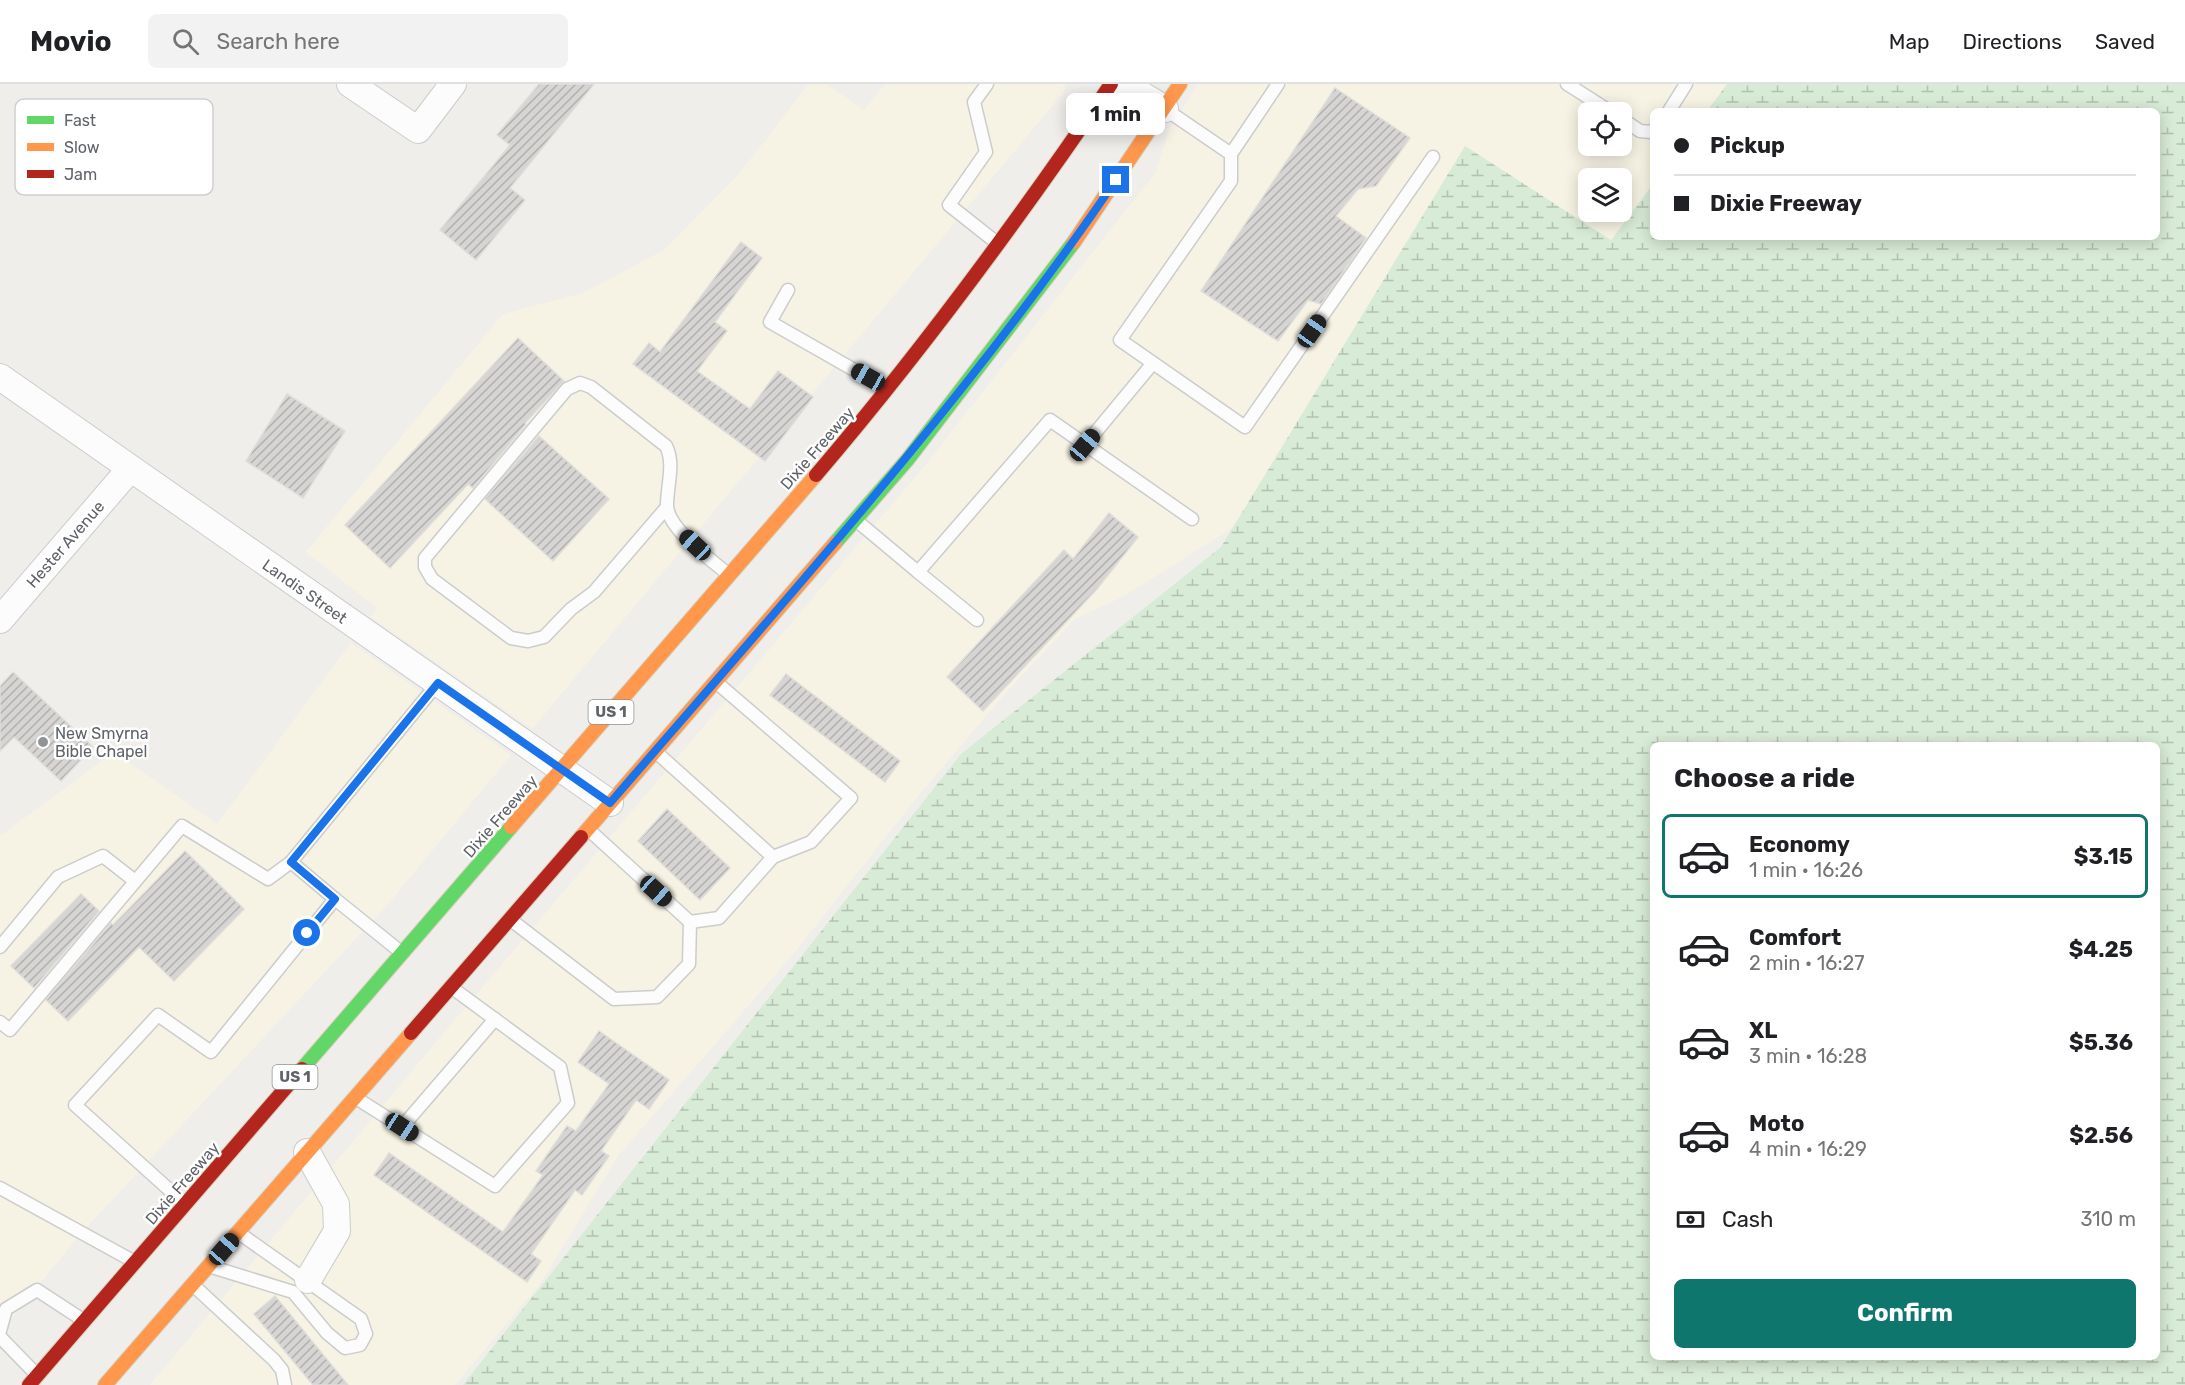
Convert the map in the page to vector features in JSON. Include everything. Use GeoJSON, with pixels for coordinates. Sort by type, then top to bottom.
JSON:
{"type":"FeatureCollection","features":[{"type":"Feature","properties":{"kind":"main road","name":"Dixie Freeway"},"geometry":{"type":"LineString","coordinates":[[33,1380],[562,770],[887,388],[999,245],[1111,84]]}},
{"type":"Feature","properties":{"kind":"main road"},"geometry":{"type":"LineString","coordinates":[[105,1385],[856,519],[992,354],[1067,252],[1180,84]]}},
{"type":"Feature","properties":{"kind":"street"},"geometry":{"type":"LineString","coordinates":[[350,84],[418,130],[453,84]]}},
{"type":"Feature","properties":{"kind":"street"},"geometry":{"type":"LineString","coordinates":[[1124,84],[1165,109]]}},
{"type":"Feature","properties":{"kind":"street","name":"Landis Street"},"geometry":{"type":"LineString","coordinates":[[0,377],[610,803]]}},
{"type":"Feature","properties":{"kind":"street","name":"Hester Avenue"},"geometry":{"type":"LineString","coordinates":[[0,620],[130,469]]}},
{"type":"Feature","properties":{"kind":"street"},"geometry":{"type":"LineString","coordinates":[[307,1152],[336,1204],[337,1231],[308,1280]]}},
{"type":"Feature","properties":{"kind":"lane"},"geometry":{"type":"LineString","coordinates":[[987,84],[974,102],[986,152],[949,205],[999,245]]}},
{"type":"Feature","properties":{"kind":"lane"},"geometry":{"type":"LineString","coordinates":[[1278,84],[1231,154],[1231,181],[1120,340],[1245,427],[1433,157]]}},
{"type":"Feature","properties":{"kind":"lane"},"geometry":{"type":"LineString","coordinates":[[1567,84],[1595,102]]}},
{"type":"Feature","properties":{"kind":"lane"},"geometry":{"type":"LineString","coordinates":[[1671,108],[1686,84]]}},
{"type":"Feature","properties":{"kind":"lane"},"geometry":{"type":"LineString","coordinates":[[1165,109],[1231,154]]}},
{"type":"Feature","properties":{"kind":"lane"},"geometry":{"type":"LineString","coordinates":[[1632,126],[1640,131],[1650,132]]}},
{"type":"Feature","properties":{"kind":"lane"},"geometry":{"type":"LineString","coordinates":[[788,290],[770,322],[887,388]]}},
{"type":"Feature","properties":{"kind":"lane"},"geometry":{"type":"LineString","coordinates":[[1085,445],[1153,363]]}},
{"type":"Feature","properties":{"kind":"lane"},"geometry":{"type":"LineString","coordinates":[[667,507],[594,592],[572,609],[544,637],[528,641],[511,638],[432,579],[425,567],[425,558],[567,389],[580,383],[591,387],[666,446],[670,455],[667,507],[671,520],[682,533],[729,575]]}},
{"type":"Feature","properties":{"kind":"lane"},"geometry":{"type":"LineString","coordinates":[[918,572],[1050,420],[1192,519]]}},
{"type":"Feature","properties":{"kind":"lane"},"geometry":{"type":"LineString","coordinates":[[856,519],[977,620]]}},
{"type":"Feature","properties":{"kind":"lane"},"geometry":{"type":"LineString","coordinates":[[690,922],[719,918],[773,857],[811,842],[851,798],[716,681]]}},
{"type":"Feature","properties":{"kind":"lane"},"geometry":{"type":"LineString","coordinates":[[0,1022],[10,1030],[182,826],[268,879],[291,862],[438,683]]}},
{"type":"Feature","properties":{"kind":"lane"},"geometry":{"type":"LineString","coordinates":[[655,751],[773,857]]}},
{"type":"Feature","properties":{"kind":"lane"},"geometry":{"type":"LineString","coordinates":[[510,919],[614,999],[657,997],[689,964],[690,922],[588,829]]}},
{"type":"Feature","properties":{"kind":"lane"},"geometry":{"type":"LineString","coordinates":[[0,947],[58,877],[103,856],[135,881]]}},
{"type":"Feature","properties":{"kind":"lane"},"geometry":{"type":"LineString","coordinates":[[291,862],[403,953]]}},
{"type":"Feature","properties":{"kind":"lane"},"geometry":{"type":"LineString","coordinates":[[185,1204],[75,1105],[158,1015],[212,1052],[335,899]]}},
{"type":"Feature","properties":{"kind":"lane"},"geometry":{"type":"LineString","coordinates":[[355,1097],[495,1186],[568,1103],[560,1067],[451,986]]}},
{"type":"Feature","properties":{"kind":"lane"},"geometry":{"type":"LineString","coordinates":[[402,1127],[495,1019]]}},
{"type":"Feature","properties":{"kind":"lane"},"geometry":{"type":"LineString","coordinates":[[0,1188],[135,1263]]}},
{"type":"Feature","properties":{"kind":"lane"},"geometry":{"type":"LineString","coordinates":[[209,1266],[293,1292],[327,1332],[345,1348],[360,1345],[366,1334],[361,1319],[238,1232]]}},
{"type":"Feature","properties":{"kind":"lane"},"geometry":{"type":"LineString","coordinates":[[192,1284],[274,1360],[282,1370],[285,1385]]}},
{"type":"Feature","properties":{"kind":"lane"},"geometry":{"type":"LineString","coordinates":[[0,1331],[6,1309],[37,1290],[84,1321]]}},
{"type":"Feature","properties":{"kind":"lane"},"geometry":{"type":"LineString","coordinates":[[0,1337],[33,1380]]}},
{"type":"Feature","properties":{"kind":"shaded area"},"geometry":{"type":"Polygon","coordinates":[[[809,84],[826,84],[864,110],[885,84],[1066,84],[1063,93],[532,729],[371,617],[377,608],[306,552],[503,314],[583,293],[664,250],[739,174],[809,84]]]}},
{"type":"Feature","properties":{"kind":"shaded area"},"geometry":{"type":"Polygon","coordinates":[[[1198,84],[1738,84],[1719,108],[1650,108],[1650,211],[1626,247],[1314,449],[1228,531],[1124,596],[1075,619],[1009,689],[918,796],[794,953],[618,1156],[540,1284],[455,1385],[150,1385],[442,1035],[923,468],[1156,172],[1169,130],[1198,84]]]}},
{"type":"Feature","properties":{"kind":"shaded area"},"geometry":{"type":"Polygon","coordinates":[[[351,643],[511,755],[389,903],[83,1231],[0,1332],[0,836],[114,752],[217,824],[351,643]]]}},
{"type":"Feature","properties":{"kind":"green space"},"geometry":{"type":"Polygon","coordinates":[[[1727,84],[2185,84],[2185,1385],[463,1385],[961,754],[1221,547],[1465,146],[1578,219],[1578,222],[1583,222],[1611,240],[1624,222],[1632,222],[1632,212],[1650,188],[1650,240],[2160,240],[2160,108],[1709,108],[1727,84]]]}},
{"type":"Feature","properties":{"kind":"building"},"geometry":{"type":"Polygon","coordinates":[[[539,84],[594,84],[510,188],[525,200],[476,260],[440,230],[510,145],[497,135],[539,84]]]}},
{"type":"Feature","properties":{"kind":"building"},"geometry":{"type":"Polygon","coordinates":[[[1335,88],[1410,138],[1376,186],[1358,189],[1336,216],[1366,238],[1321,304],[1308,300],[1278,341],[1201,291],[1335,88]]]}},
{"type":"Feature","properties":{"kind":"building"},"geometry":{"type":"Polygon","coordinates":[[[741,242],[762,258],[715,322],[727,331],[697,371],[750,409],[778,371],[813,397],[765,461],[633,364],[649,343],[660,352],[741,242]]]}},
{"type":"Feature","properties":{"kind":"building"},"geometry":{"type":"Polygon","coordinates":[[[518,338],[564,381],[525,423],[473,488],[468,484],[390,568],[345,525],[518,338]]]}},
{"type":"Feature","properties":{"kind":"building"},"geometry":{"type":"Polygon","coordinates":[[[287,394],[345,431],[303,498],[246,461],[287,394]]]}},
{"type":"Feature","properties":{"kind":"building"},"geometry":{"type":"Polygon","coordinates":[[[539,436],[609,499],[553,561],[485,499],[539,436]]]}},
{"type":"Feature","properties":{"kind":"building"},"geometry":{"type":"Polygon","coordinates":[[[1109,513],[1138,537],[1097,589],[983,711],[947,677],[1064,550],[1073,559],[1109,513]]]}},
{"type":"Feature","properties":{"kind":"building"},"geometry":{"type":"Polygon","coordinates":[[[13,672],[93,747],[61,781],[14,737],[0,751],[0,686],[13,672]]]}},
{"type":"Feature","properties":{"kind":"building"},"geometry":{"type":"Polygon","coordinates":[[[786,674],[900,761],[885,782],[770,695],[786,674]]]}},
{"type":"Feature","properties":{"kind":"building"},"geometry":{"type":"Polygon","coordinates":[[[667,809],[730,868],[700,900],[638,841],[667,809]]]}},
{"type":"Feature","properties":{"kind":"building"},"geometry":{"type":"Polygon","coordinates":[[[185,851],[244,909],[174,981],[139,947],[68,1021],[46,1000],[111,923],[113,925],[185,851]]]}},
{"type":"Feature","properties":{"kind":"building"},"geometry":{"type":"Polygon","coordinates":[[[81,894],[99,911],[34,988],[11,966],[81,894]]]}},
{"type":"Feature","properties":{"kind":"building"},"geometry":{"type":"Polygon","coordinates":[[[599,1031],[669,1080],[649,1109],[636,1100],[601,1151],[609,1156],[582,1195],[575,1190],[531,1254],[541,1261],[527,1282],[374,1175],[389,1153],[503,1232],[543,1175],[536,1171],[567,1126],[576,1131],[609,1084],[578,1062],[599,1031]]]}},
{"type":"Feature","properties":{"kind":"building"},"geometry":{"type":"Polygon","coordinates":[[[275,1296],[348,1385],[313,1385],[254,1314],[275,1296]]]}},
{"type":"Feature","properties":{"kind":"traffic: fast"},"geometry":{"type":"LineString","coordinates":[[835,543],[908,459],[1074,242]]}},
{"type":"Feature","properties":{"kind":"traffic: fast"},"geometry":{"type":"LineString","coordinates":[[302,1069],[511,827]]}},
{"type":"Feature","properties":{"kind":"traffic: slow"},"geometry":{"type":"LineString","coordinates":[[1074,242],[1180,84]]}},
{"type":"Feature","properties":{"kind":"traffic: slow"},"geometry":{"type":"LineString","coordinates":[[511,827],[816,475]]}},
{"type":"Feature","properties":{"kind":"traffic: slow"},"geometry":{"type":"LineString","coordinates":[[581,837],[835,543]]}},
{"type":"Feature","properties":{"kind":"traffic: slow"},"geometry":{"type":"LineString","coordinates":[[105,1385],[411,1033]]}},
{"type":"Feature","properties":{"kind":"traffic: jam"},"geometry":{"type":"LineString","coordinates":[[816,475],[894,381],[969,284],[1111,84]]}},
{"type":"Feature","properties":{"kind":"traffic: jam"},"geometry":{"type":"LineString","coordinates":[[411,1033],[581,837]]}},
{"type":"Feature","properties":{"kind":"traffic: jam"},"geometry":{"type":"LineString","coordinates":[[29,1385],[302,1069]]}},
{"type":"Feature","properties":{"kind":"place","name":"New Smyrna Bible Chapel"},"geometry":{"type":"Point","coordinates":[43,742]}},
{"type":"Feature","properties":{"kind":"route"},"geometry":{"type":"LineString","coordinates":[[307,933],[335,899],[291,862],[438,683],[610,803],[908,459],[992,354],[1067,252],[1116,180]]}}]}
